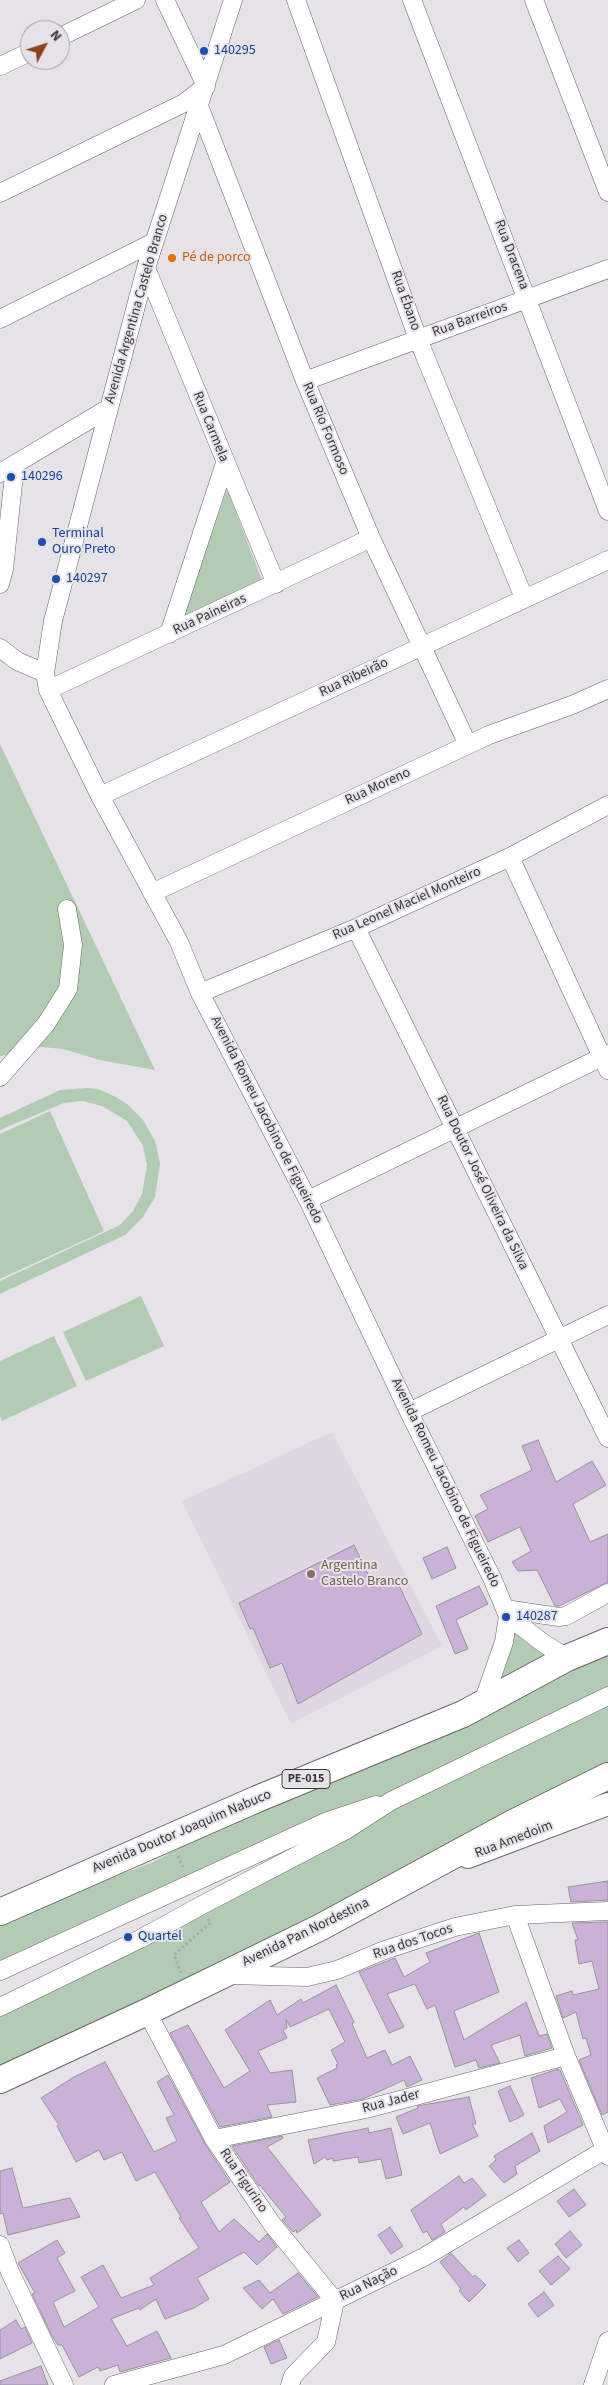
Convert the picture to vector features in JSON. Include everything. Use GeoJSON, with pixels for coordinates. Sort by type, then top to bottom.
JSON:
{"type":"FeatureCollection","features":[{"type":"Feature","properties":{"kind":"highway","name":"Avenida Doutor Joaquim Nabuco"},"geometry":{"type":"LineString","coordinates":[[0,1912],[257,1799],[463,1714],[568,1658],[608,1640]]}},
{"type":"Feature","properties":{"kind":"highway","name":"Avenida Pan Nordestina"},"geometry":{"type":"LineString","coordinates":[[0,2080],[147,2012],[319,1928],[513,1823],[608,1776]]}},
{"type":"Feature","properties":{"kind":"main road","name":"Rua Amedoim"},"geometry":{"type":"LineString","coordinates":[[420,1875],[608,1804]]}},
{"type":"Feature","properties":{"kind":"street"},"geometry":{"type":"LineString","coordinates":[[70,32],[136,0]]}},
{"type":"Feature","properties":{"kind":"street"},"geometry":{"type":"LineString","coordinates":[[0,193],[184,103],[206,86],[164,0]]}},
{"type":"Feature","properties":{"kind":"street","name":"Avenida Argentina Castelo Branco"},"geometry":{"type":"LineString","coordinates":[[53,621],[146,268],[233,0]]}},
{"type":"Feature","properties":{"kind":"street","name":"Rua Ébano"},"geometry":{"type":"LineString","coordinates":[[296,0],[418,339],[524,598]]}},
{"type":"Feature","properties":{"kind":"street","name":"Rua Dracena"},"geometry":{"type":"LineString","coordinates":[[412,0],[608,510]]}},
{"type":"Feature","properties":{"kind":"street"},"geometry":{"type":"LineString","coordinates":[[534,0],[608,192]]}},
{"type":"Feature","properties":{"kind":"street"},"geometry":{"type":"LineString","coordinates":[[0,66],[20,57]]}},
{"type":"Feature","properties":{"kind":"street","name":"Rua Rio Formoso"},"geometry":{"type":"LineString","coordinates":[[199,106],[305,381],[371,538],[468,745]]}},
{"type":"Feature","properties":{"kind":"street"},"geometry":{"type":"LineString","coordinates":[[0,319],[154,242]]}},
{"type":"Feature","properties":{"kind":"street","name":"Rua Carmela"},"geometry":{"type":"LineString","coordinates":[[146,268],[276,584]]}},
{"type":"Feature","properties":{"kind":"street","name":"Rua Barreiros"},"geometry":{"type":"LineString","coordinates":[[305,381],[608,269]]}},
{"type":"Feature","properties":{"kind":"street"},"geometry":{"type":"LineString","coordinates":[[0,584],[4,569],[8,469],[109,408]]}},
{"type":"Feature","properties":{"kind":"street"},"geometry":{"type":"LineString","coordinates":[[169,634],[225,463]]}},
{"type":"Feature","properties":{"kind":"street","name":"Rua Paineiras"},"geometry":{"type":"LineString","coordinates":[[48,690],[371,538]]}},
{"type":"Feature","properties":{"kind":"street","name":"Rua Ribeirão"},"geometry":{"type":"LineString","coordinates":[[100,796],[608,560]]}},
{"type":"Feature","properties":{"kind":"street","name":"Avenida Romeu Jacobino de Figueiredo"},"geometry":{"type":"LineString","coordinates":[[53,621],[44,673],[48,690],[100,796],[179,942],[200,993],[308,1200],[507,1612],[543,1643],[568,1658]]}},
{"type":"Feature","properties":{"kind":"street"},"geometry":{"type":"LineString","coordinates":[[0,648],[17,661],[44,673]]}},
{"type":"Feature","properties":{"kind":"street","name":"Rua Moreno"},"geometry":{"type":"LineString","coordinates":[[152,893],[468,745],[608,689]]}},
{"type":"Feature","properties":{"kind":"street","name":"Rua Leonel Maciel Monteiro"},"geometry":{"type":"LineString","coordinates":[[200,993],[356,928],[510,858],[608,805]]}},
{"type":"Feature","properties":{"kind":"street"},"geometry":{"type":"LineString","coordinates":[[308,1200],[606,1060],[510,858]]}},
{"type":"Feature","properties":{"kind":"street"},"geometry":{"type":"LineString","coordinates":[[0,1077],[46,1024],[68,989],[73,945],[67,909]]}},
{"type":"Feature","properties":{"kind":"street","name":"Rua Doutor José Oliveira da Silva"},"geometry":{"type":"LineString","coordinates":[[356,928],[608,1438]]}},
{"type":"Feature","properties":{"kind":"street"},"geometry":{"type":"LineString","coordinates":[[409,1412],[608,1314]]}},
{"type":"Feature","properties":{"kind":"street"},"geometry":{"type":"LineString","coordinates":[[483,1702],[504,1642],[507,1612],[566,1616],[608,1594]]}},
{"type":"Feature","properties":{"kind":"street"},"geometry":{"type":"LineString","coordinates":[[0,2008],[140,1940],[346,1830],[391,1801],[608,1696]]}},
{"type":"Feature","properties":{"kind":"street"},"geometry":{"type":"LineString","coordinates":[[0,1971],[328,1821],[391,1801]]}},
{"type":"Feature","properties":{"kind":"street","name":"Rua dos Tocos"},"geometry":{"type":"LineString","coordinates":[[220,1975],[307,1977],[321,1974],[454,1927],[515,1915],[608,1911]]}},
{"type":"Feature","properties":{"kind":"street"},"geometry":{"type":"LineString","coordinates":[[515,1915],[566,2056],[607,2151]]}},
{"type":"Feature","properties":{"kind":"street","name":"Rua Figurino"},"geometry":{"type":"LineString","coordinates":[[147,2012],[214,2139],[272,2224],[336,2301]]}},
{"type":"Feature","properties":{"kind":"street","name":"Rua Jader"},"geometry":{"type":"LineString","coordinates":[[214,2139],[366,2109],[566,2056]]}},
{"type":"Feature","properties":{"kind":"street","name":"Rua Nação"},"geometry":{"type":"LineString","coordinates":[[114,2385],[210,2360],[336,2301],[424,2257],[607,2151]]}},
{"type":"Feature","properties":{"kind":"street"},"geometry":{"type":"LineString","coordinates":[[0,2245],[5,2272],[64,2385]]}},
{"type":"Feature","properties":{"kind":"street"},"geometry":{"type":"LineString","coordinates":[[290,2385],[293,2376],[326,2342],[336,2301]]}},
{"type":"Feature","properties":{"kind":"street"},"geometry":{"type":"LineString","coordinates":[[599,2378],[608,2341]]}},
{"type":"Feature","properties":{"kind":"shaded area","name":"Argentina Castelo Branco"},"geometry":{"type":"Polygon","coordinates":[[[332,1432],[442,1646],[291,1724],[182,1501],[332,1432]]]}},
{"type":"Feature","properties":{"kind":"green space"},"geometry":{"type":"Polygon","coordinates":[[[227,489],[263,583],[184,616],[227,489]]]}},
{"type":"Feature","properties":{"kind":"green space"},"geometry":{"type":"Polygon","coordinates":[[[0,744],[155,1070],[100,1060],[63,1049],[41,1047],[0,1056],[0,744]]]}},
{"type":"Feature","properties":{"kind":"green space"},"geometry":{"type":"Polygon","coordinates":[[[98,1089],[116,1097],[127,1104],[143,1120],[155,1141],[160,1163],[155,1197],[143,1217],[125,1235],[0,1294],[0,1281],[120,1225],[133,1211],[142,1194],[147,1165],[143,1146],[127,1121],[102,1106],[83,1101],[64,1103],[0,1130],[0,1118],[60,1090],[98,1089]]]}},
{"type":"Feature","properties":{"kind":"green space"},"geometry":{"type":"Polygon","coordinates":[[[50,1111],[104,1231],[0,1279],[0,1134],[50,1111]]]}},
{"type":"Feature","properties":{"kind":"green space"},"geometry":{"type":"Polygon","coordinates":[[[141,1296],[164,1346],[86,1381],[63,1332],[141,1296]]]}},
{"type":"Feature","properties":{"kind":"green space"},"geometry":{"type":"Polygon","coordinates":[[[54,1336],[77,1386],[2,1421],[0,1416],[0,1361],[54,1336]]]}},
{"type":"Feature","properties":{"kind":"green space"},"geometry":{"type":"Polygon","coordinates":[[[512,1623],[562,1658],[483,1702],[512,1623]]]}},
{"type":"Feature","properties":{"kind":"green space"},"geometry":{"type":"Polygon","coordinates":[[[608,1650],[608,1691],[391,1801],[0,1966],[0,1927],[93,1885],[151,1863],[230,1821],[608,1650]]]}},
{"type":"Feature","properties":{"kind":"green space"},"geometry":{"type":"Polygon","coordinates":[[[608,1703],[608,1766],[436,1859],[0,2074],[0,2013],[394,1806],[608,1703]]]}},
{"type":"Feature","properties":{"kind":"building"},"geometry":{"type":"Polygon","coordinates":[[[538,1440],[556,1482],[592,1461],[606,1485],[573,1504],[590,1542],[608,1534],[608,1582],[559,1606],[555,1606],[537,1570],[518,1571],[512,1562],[531,1551],[520,1527],[488,1542],[475,1516],[488,1509],[480,1495],[532,1470],[522,1446],[538,1440]]]}},
{"type":"Feature","properties":{"kind":"building"},"geometry":{"type":"Polygon","coordinates":[[[354,1545],[374,1587],[395,1577],[422,1634],[298,1704],[282,1663],[270,1668],[253,1628],[250,1629],[239,1603],[354,1545]]]}},
{"type":"Feature","properties":{"kind":"building"},"geometry":{"type":"Polygon","coordinates":[[[447,1547],[456,1568],[432,1579],[423,1558],[447,1547]]]}},
{"type":"Feature","properties":{"kind":"building"},"geometry":{"type":"Polygon","coordinates":[[[479,1586],[488,1604],[456,1620],[468,1649],[455,1654],[436,1606],[479,1586]]]}},
{"type":"Feature","properties":{"kind":"building"},"geometry":{"type":"Polygon","coordinates":[[[608,1881],[608,1900],[571,1902],[568,1887],[608,1881]]]}},
{"type":"Feature","properties":{"kind":"building"},"geometry":{"type":"Polygon","coordinates":[[[608,1922],[608,2112],[602,2115],[579,2060],[591,2055],[586,2038],[583,2039],[576,2012],[563,2018],[556,1996],[572,1991],[573,1995],[599,1989],[592,1961],[579,1964],[575,1940],[578,1940],[572,1923],[608,1922]]]}},
{"type":"Feature","properties":{"kind":"building"},"geometry":{"type":"Polygon","coordinates":[[[479,1933],[499,1992],[454,2011],[464,2040],[526,2002],[539,2036],[547,2034],[552,2048],[525,2056],[520,2035],[491,2045],[500,2063],[479,2068],[476,2060],[455,2067],[435,2005],[427,2009],[415,1984],[387,1994],[404,2027],[389,2033],[359,1972],[395,1958],[404,1977],[430,1962],[426,1953],[479,1933]]]}},
{"type":"Feature","properties":{"kind":"building"},"geometry":{"type":"Polygon","coordinates":[[[336,1985],[354,2022],[352,2024],[367,2058],[385,2050],[392,2065],[410,2056],[422,2080],[407,2087],[404,2080],[363,2099],[330,2105],[317,2078],[337,2068],[336,2065],[338,2064],[331,2050],[345,2042],[329,2009],[290,2027],[286,2019],[287,2028],[283,2030],[287,2038],[258,2051],[270,2073],[292,2070],[296,2102],[267,2105],[272,2117],[220,2127],[170,2033],[188,2025],[224,2088],[250,2071],[225,2030],[270,2000],[277,2015],[301,1999],[303,2003],[336,1985]]]}},
{"type":"Feature","properties":{"kind":"building"},"geometry":{"type":"Polygon","coordinates":[[[105,2062],[154,2152],[177,2141],[166,2118],[174,2115],[157,2082],[168,2075],[205,2144],[230,2182],[201,2202],[219,2232],[234,2219],[259,2242],[267,2234],[277,2247],[257,2265],[244,2252],[197,2278],[209,2299],[194,2308],[165,2319],[156,2299],[140,2310],[139,2308],[111,2319],[127,2346],[157,2331],[171,2358],[120,2372],[118,2365],[100,2371],[98,2367],[79,2377],[62,2345],[58,2345],[52,2336],[32,2294],[35,2293],[18,2263],[57,2240],[65,2253],[57,2258],[75,2291],[53,2302],[64,2327],[99,2307],[81,2277],[103,2265],[121,2298],[154,2285],[150,2278],[199,2248],[179,2218],[181,2217],[155,2172],[136,2181],[122,2152],[104,2160],[99,2150],[76,2162],[57,2126],[59,2125],[41,2098],[74,2077],[105,2062]]]}},
{"type":"Feature","properties":{"kind":"building"},"geometry":{"type":"Polygon","coordinates":[[[558,2069],[583,2125],[548,2143],[544,2126],[567,2112],[560,2099],[539,2108],[531,2078],[558,2069]]]}},
{"type":"Feature","properties":{"kind":"building"},"geometry":{"type":"Polygon","coordinates":[[[510,2086],[524,2115],[510,2122],[498,2091],[510,2086]]]}},
{"type":"Feature","properties":{"kind":"building"},"geometry":{"type":"Polygon","coordinates":[[[469,2097],[476,2124],[472,2124],[478,2136],[440,2154],[430,2123],[403,2134],[396,2117],[418,2108],[417,2106],[469,2097]]]}},
{"type":"Feature","properties":{"kind":"building"},"geometry":{"type":"Polygon","coordinates":[[[368,2128],[369,2133],[391,2128],[402,2175],[386,2179],[381,2159],[359,2163],[358,2157],[333,2161],[333,2158],[327,2160],[325,2157],[314,2164],[308,2140],[368,2128]]]}},
{"type":"Feature","properties":{"kind":"building"},"geometry":{"type":"Polygon","coordinates":[[[532,2133],[540,2151],[515,2166],[517,2174],[504,2183],[489,2166],[496,2160],[494,2156],[532,2133]]]}},
{"type":"Feature","properties":{"kind":"building"},"geometry":{"type":"Polygon","coordinates":[[[282,2136],[283,2138],[267,2147],[321,2215],[297,2233],[296,2230],[293,2232],[282,2220],[286,2217],[259,2186],[232,2146],[282,2136]]]}},
{"type":"Feature","properties":{"kind":"building"},"geometry":{"type":"Polygon","coordinates":[[[12,2168],[23,2208],[70,2198],[80,2217],[8,2235],[3,2213],[0,2214],[0,2171],[12,2168]]]}},
{"type":"Feature","properties":{"kind":"building"},"geometry":{"type":"Polygon","coordinates":[[[459,2176],[464,2183],[472,2178],[486,2195],[466,2210],[464,2207],[441,2224],[445,2232],[432,2240],[427,2231],[423,2233],[411,2210],[459,2176]]]}},
{"type":"Feature","properties":{"kind":"building"},"geometry":{"type":"Polygon","coordinates":[[[574,2189],[586,2205],[569,2217],[557,2201],[574,2189]]]}},
{"type":"Feature","properties":{"kind":"building"},"geometry":{"type":"Polygon","coordinates":[[[390,2227],[403,2246],[391,2254],[378,2235],[390,2227]]]}},
{"type":"Feature","properties":{"kind":"building"},"geometry":{"type":"Polygon","coordinates":[[[570,2231],[582,2245],[566,2258],[555,2244],[570,2231]]]}},
{"type":"Feature","properties":{"kind":"building"},"geometry":{"type":"Polygon","coordinates":[[[519,2240],[529,2253],[518,2262],[507,2248],[519,2240]]]}},
{"type":"Feature","properties":{"kind":"building"},"geometry":{"type":"Polygon","coordinates":[[[451,2253],[473,2277],[475,2275],[486,2285],[469,2302],[459,2291],[461,2289],[440,2262],[451,2253]]]}},
{"type":"Feature","properties":{"kind":"building"},"geometry":{"type":"Polygon","coordinates":[[[558,2256],[570,2269],[551,2285],[539,2271],[558,2256]]]}},
{"type":"Feature","properties":{"kind":"building"},"geometry":{"type":"Polygon","coordinates":[[[298,2273],[318,2297],[283,2314],[273,2299],[262,2309],[243,2288],[259,2280],[270,2293],[298,2273]]]}},
{"type":"Feature","properties":{"kind":"building"},"geometry":{"type":"Polygon","coordinates":[[[544,2292],[554,2305],[538,2317],[528,2304],[544,2292]]]}},
{"type":"Feature","properties":{"kind":"building"},"geometry":{"type":"Polygon","coordinates":[[[16,2320],[21,2329],[25,2327],[32,2343],[0,2359],[0,2330],[16,2320]]]}},
{"type":"Feature","properties":{"kind":"building"},"geometry":{"type":"Polygon","coordinates":[[[279,2340],[287,2358],[271,2364],[264,2347],[279,2340]]]}},
{"type":"Feature","properties":{"kind":"building"},"geometry":{"type":"Polygon","coordinates":[[[41,2366],[48,2385],[0,2385],[0,2381],[41,2366]]]}},
{"type":"Feature","properties":{"kind":"place","name":"140295"},"geometry":{"type":"Point","coordinates":[204,51]}},
{"type":"Feature","properties":{"kind":"place","name":"Pé de porco"},"geometry":{"type":"Point","coordinates":[172,258]}},
{"type":"Feature","properties":{"kind":"place","name":"140296"},"geometry":{"type":"Point","coordinates":[11,477]}},
{"type":"Feature","properties":{"kind":"place","name":"Terminal Ouro Preto"},"geometry":{"type":"Point","coordinates":[42,542]}},
{"type":"Feature","properties":{"kind":"place","name":"140297"},"geometry":{"type":"Point","coordinates":[56,579]}},
{"type":"Feature","properties":{"kind":"place","name":"Argentina Castelo Branco"},"geometry":{"type":"Point","coordinates":[311,1574]}},
{"type":"Feature","properties":{"kind":"place","name":"140287"},"geometry":{"type":"Point","coordinates":[506,1617]}},
{"type":"Feature","properties":{"kind":"place","name":"Quartel"},"geometry":{"type":"Point","coordinates":[128,1937]}}]}
